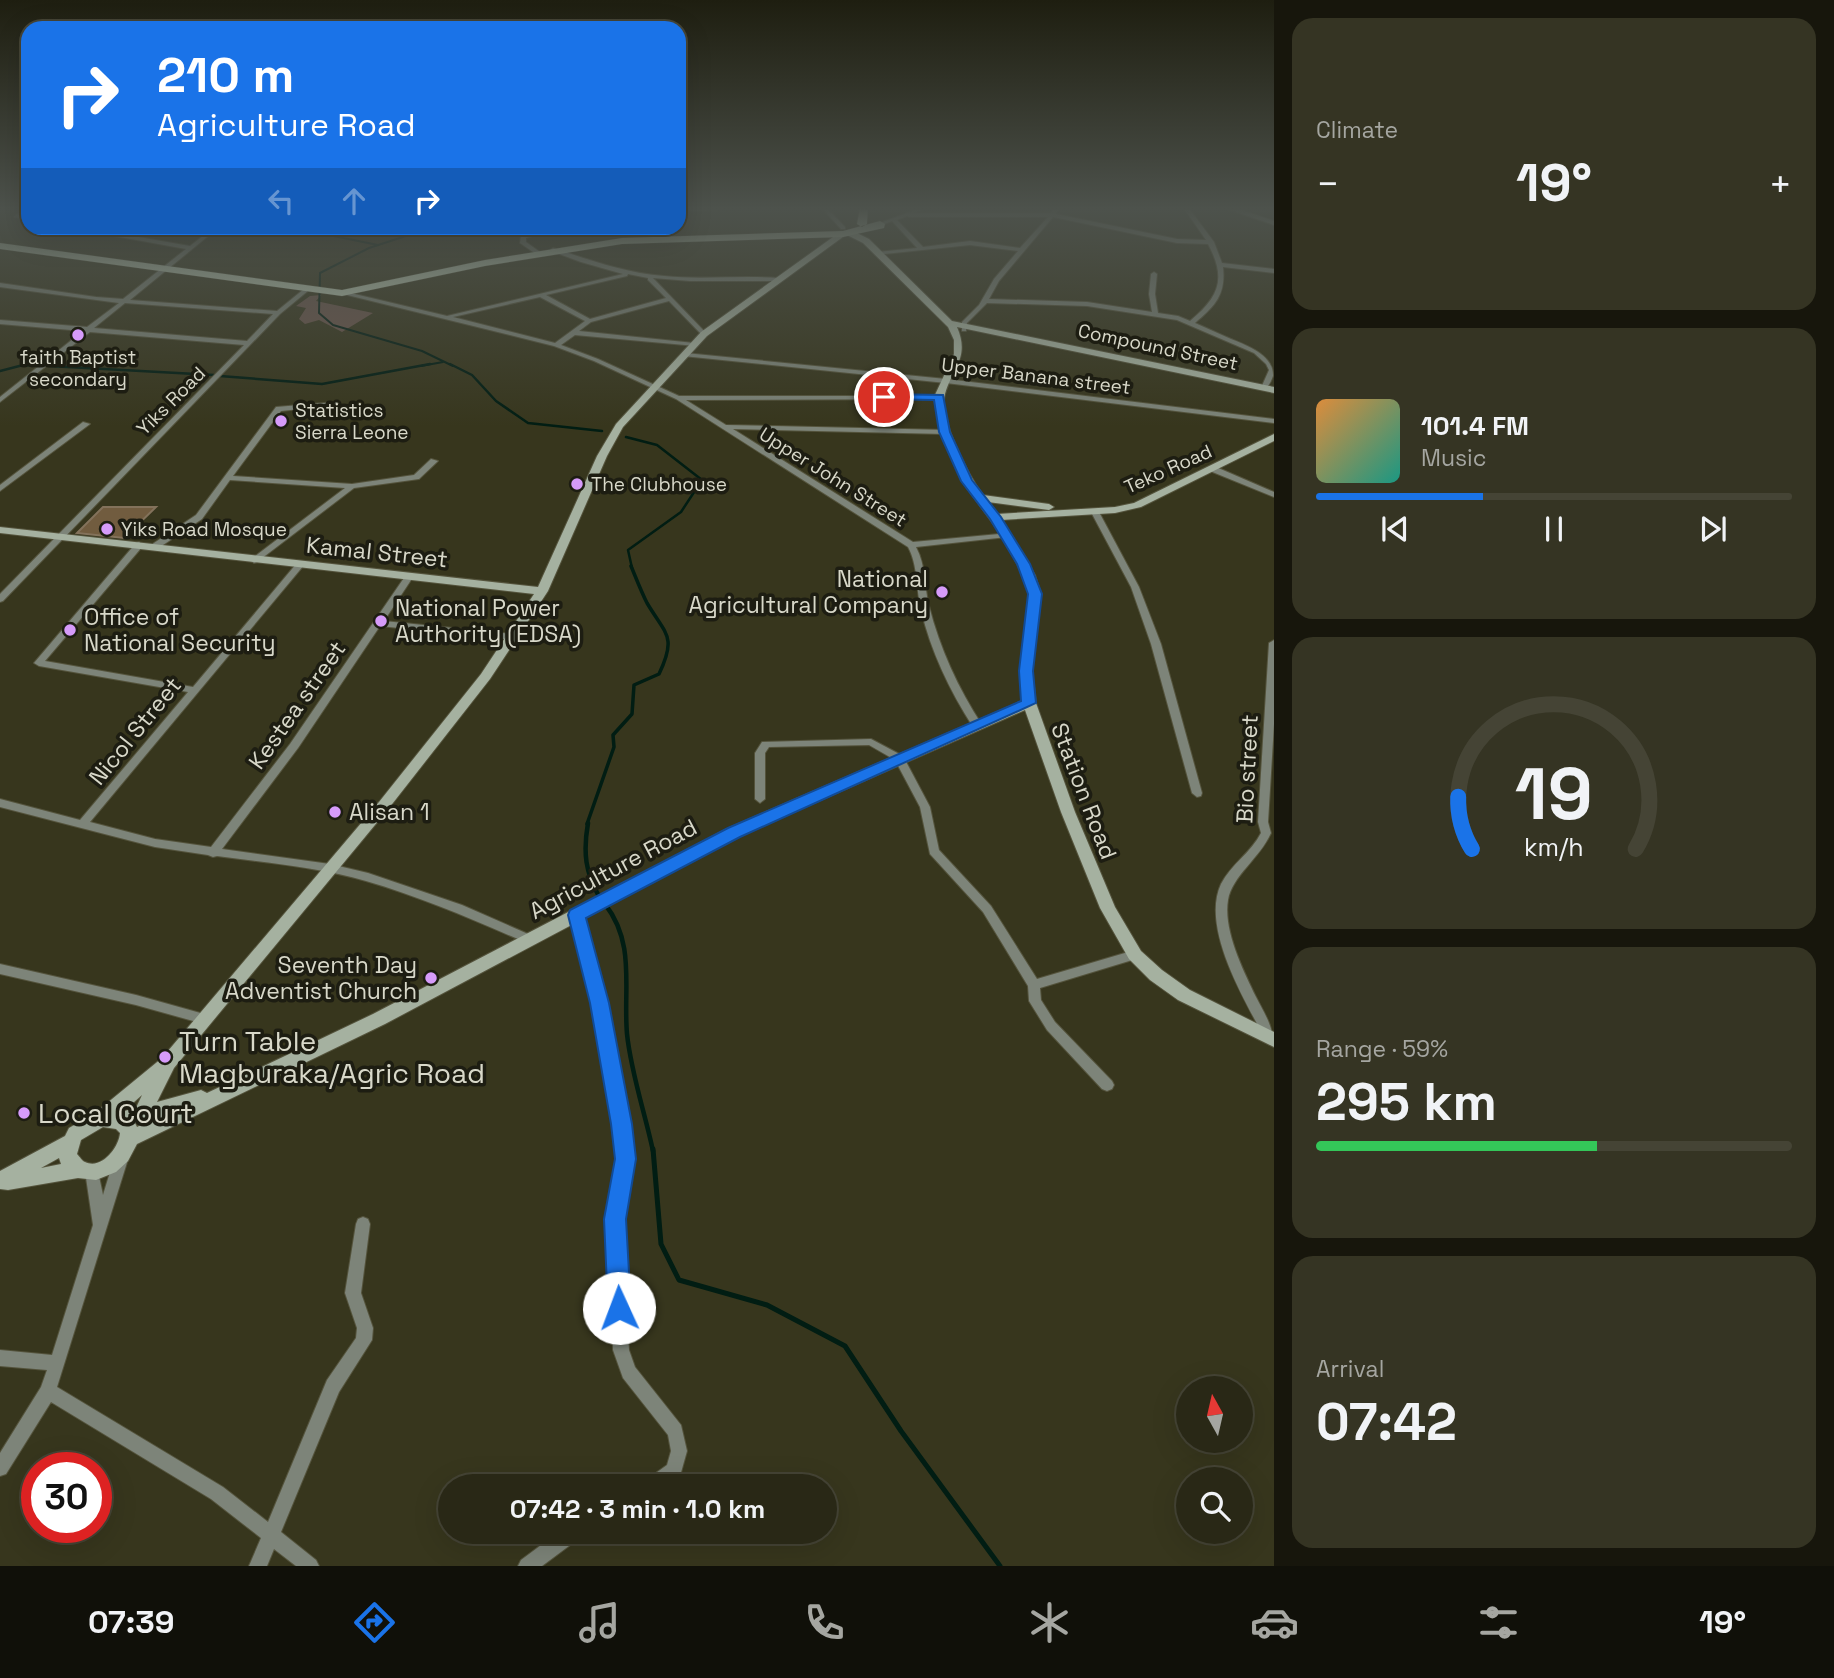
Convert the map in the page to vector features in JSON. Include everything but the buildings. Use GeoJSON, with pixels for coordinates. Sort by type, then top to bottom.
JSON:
{"type":"FeatureCollection","features":[{"type":"Feature","properties":{"kind":"main road"},"geometry":{"type":"LineString","coordinates":[[237,280],[342,293],[405,280]]}},
{"type":"Feature","properties":{"kind":"street"},"geometry":{"type":"LineString","coordinates":[[0,400],[151,280]]}},
{"type":"Feature","properties":{"kind":"street"},"geometry":{"type":"LineString","coordinates":[[446,317],[603,280]]}},
{"type":"Feature","properties":{"kind":"street"},"geometry":{"type":"LineString","coordinates":[[650,280],[704,334]]}},
{"type":"Feature","properties":{"kind":"street"},"geometry":{"type":"LineString","coordinates":[[0,1468],[48,1391],[58,1363],[122,1156],[120,1127],[168,1063],[401,783],[513,637],[542,591],[602,456],[619,426],[704,334],[776,280]]}},
{"type":"Feature","properties":{"kind":"street"},"geometry":{"type":"LineString","coordinates":[[906,280],[958,327]]}},
{"type":"Feature","properties":{"kind":"street"},"geometry":{"type":"LineString","coordinates":[[678,398],[939,397],[958,354],[958,327],[986,301],[996,280]]}},
{"type":"Feature","properties":{"kind":"street"},"geometry":{"type":"LineString","coordinates":[[1153,280],[1155,313]]}},
{"type":"Feature","properties":{"kind":"street"},"geometry":{"type":"LineString","coordinates":[[1192,322],[1208,311],[1222,280]]}},
{"type":"Feature","properties":{"kind":"street"},"geometry":{"type":"LineString","coordinates":[[0,285],[125,302],[278,313]]}},
{"type":"Feature","properties":{"kind":"street","name":"Yiks Road"},"geometry":{"type":"LineString","coordinates":[[0,599],[278,313],[309,290]]}},
{"type":"Feature","properties":{"kind":"street","name":"Upper John Street"},"geometry":{"type":"LineString","coordinates":[[342,293],[556,345],[678,398],[911,545],[1007,535]]}},
{"type":"Feature","properties":{"kind":"street"},"geometry":{"type":"LineString","coordinates":[[541,295],[589,321]]}},
{"type":"Feature","properties":{"kind":"street"},"geometry":{"type":"LineString","coordinates":[[556,345],[589,321],[667,300]]}},
{"type":"Feature","properties":{"kind":"street"},"geometry":{"type":"LineString","coordinates":[[986,301],[1087,304],[1155,313],[1192,322],[1265,359],[1272,370],[1269,389]]}},
{"type":"Feature","properties":{"kind":"street"},"geometry":{"type":"LineString","coordinates":[[0,322],[248,343]]}},
{"type":"Feature","properties":{"kind":"street","name":"Compound Street"},"geometry":{"type":"LineString","coordinates":[[958,327],[1050,342],[1269,389]]}},
{"type":"Feature","properties":{"kind":"street"},"geometry":{"type":"LineString","coordinates":[[576,333],[694,345]]}},
{"type":"Feature","properties":{"kind":"street","name":"Upper Banana street"},"geometry":{"type":"LineString","coordinates":[[685,355],[946,381],[1274,423]]}},
{"type":"Feature","properties":{"kind":"street","name":"Station Road"},"geometry":{"type":"LineString","coordinates":[[939,397],[945,432],[967,481],[1007,535],[1035,594],[1026,671],[1029,703],[1097,883],[1135,955],[1184,995],[1274,1040]]}},
{"type":"Feature","properties":{"kind":"street"},"geometry":{"type":"LineString","coordinates":[[155,547],[199,517],[281,407],[336,404]]}},
{"type":"Feature","properties":{"kind":"street"},"geometry":{"type":"LineString","coordinates":[[0,489],[86,424]]}},
{"type":"Feature","properties":{"kind":"street"},"geometry":{"type":"LineString","coordinates":[[723,427],[945,432]]}},
{"type":"Feature","properties":{"kind":"street","name":"Teko Road"},"geometry":{"type":"LineString","coordinates":[[980,498],[1071,511],[1095,512],[1137,505],[1274,437]]}},
{"type":"Feature","properties":{"kind":"street"},"geometry":{"type":"LineString","coordinates":[[229,478],[352,486],[416,477],[434,461]]}},
{"type":"Feature","properties":{"kind":"street"},"geometry":{"type":"LineString","coordinates":[[1213,469],[1274,495]]}},
{"type":"Feature","properties":{"kind":"street"},"geometry":{"type":"LineString","coordinates":[[254,559],[352,486]]}},
{"type":"Feature","properties":{"kind":"street","name":"Teko Road"},"geometry":{"type":"LineString","coordinates":[[995,517],[1071,511]]}},
{"type":"Feature","properties":{"kind":"street"},"geometry":{"type":"LineString","coordinates":[[1095,512],[1135,587],[1156,644],[1196,793]]}},
{"type":"Feature","properties":{"kind":"street","name":"Kamal Street"},"geometry":{"type":"LineString","coordinates":[[0,530],[542,591]]}},
{"type":"Feature","properties":{"kind":"street"},"geometry":{"type":"LineString","coordinates":[[139,545],[39,663],[194,690]]}},
{"type":"Feature","properties":{"kind":"street"},"geometry":{"type":"LineString","coordinates":[[911,545],[919,562],[922,595],[945,672],[977,725]]}},
{"type":"Feature","properties":{"kind":"street","name":"Nicol Street"},"geometry":{"type":"LineString","coordinates":[[82,825],[300,565]]}},
{"type":"Feature","properties":{"kind":"street","name":"Kestea street"},"geometry":{"type":"LineString","coordinates":[[214,853],[294,746],[409,577]]}},
{"type":"Feature","properties":{"kind":"street"},"geometry":{"type":"LineString","coordinates":[[377,623],[513,637]]}},
{"type":"Feature","properties":{"kind":"street","name":"Bio street"},"geometry":{"type":"LineString","coordinates":[[1274,643],[1263,822],[1266,833],[1256,853],[1226,887],[1223,915],[1237,970],[1274,1040]]}},
{"type":"Feature","properties":{"kind":"street","name":"Agriculture Road"},"geometry":{"type":"LineString","coordinates":[[120,1127],[226,1092],[379,1019],[734,832],[1029,703]]}},
{"type":"Feature","properties":{"kind":"street"},"geometry":{"type":"LineString","coordinates":[[760,799],[760,753],[766,744],[871,742],[898,758],[925,807],[934,851],[987,909],[1034,985],[1035,1002],[1051,1026],[1107,1085]]}},
{"type":"Feature","properties":{"kind":"street"},"geometry":{"type":"LineString","coordinates":[[0,803],[155,843],[330,868],[368,877],[458,908],[531,940]]}},
{"type":"Feature","properties":{"kind":"street"},"geometry":{"type":"LineString","coordinates":[[581,912],[623,1136],[625,1159],[615,1219],[621,1350],[629,1372],[675,1431],[679,1451],[674,1470],[668,1474]]}},
{"type":"Feature","properties":{"kind":"street"},"geometry":{"type":"LineString","coordinates":[[1034,985],[1135,955]]}},
{"type":"Feature","properties":{"kind":"street"},"geometry":{"type":"LineString","coordinates":[[0,969],[136,1000],[204,1019]]}},
{"type":"Feature","properties":{"kind":"street"},"geometry":{"type":"LineString","coordinates":[[144,1111],[168,1063]]}},
{"type":"Feature","properties":{"kind":"street","name":"Agriculture Road"},"geometry":{"type":"LineString","coordinates":[[120,1127],[144,1111],[226,1092]]}},
{"type":"Feature","properties":{"kind":"street"},"geometry":{"type":"LineString","coordinates":[[0,1183],[70,1142],[83,1127],[120,1127]]}},
{"type":"Feature","properties":{"kind":"street"},"geometry":{"type":"LineString","coordinates":[[70,1142],[68,1158],[85,1170],[101,1228]]}},
{"type":"Feature","properties":{"kind":"street"},"geometry":{"type":"LineString","coordinates":[[0,1183],[113,1164],[122,1156]]}},
{"type":"Feature","properties":{"kind":"street"},"geometry":{"type":"LineString","coordinates":[[258,1566],[333,1386],[364,1340],[365,1328],[353,1293],[363,1224]]}},
{"type":"Feature","properties":{"kind":"street"},"geometry":{"type":"LineString","coordinates":[[0,1358],[58,1363]]}},
{"type":"Feature","properties":{"kind":"street"},"geometry":{"type":"LineString","coordinates":[[48,1391],[218,1493],[310,1566]]}},
{"type":"Feature","properties":{"kind":"street"},"geometry":{"type":"LineString","coordinates":[[527,1566],[557,1544]]}},
{"type":"Feature","properties":{"kind":"shaded area"},"geometry":{"type":"Polygon","coordinates":[[[321,295],[316,301],[373,313],[342,332],[319,320],[305,324],[299,319],[306,308],[296,306],[310,296],[321,295]]]}},
{"type":"Feature","properties":{"kind":"waterway"},"geometry":{"type":"LineString","coordinates":[[320,280],[319,313],[333,325],[422,351],[453,366]]}},
{"type":"Feature","properties":{"kind":"waterway"},"geometry":{"type":"LineString","coordinates":[[421,366],[443,362]]}},
{"type":"Feature","properties":{"kind":"waterway"},"geometry":{"type":"LineString","coordinates":[[0,371],[27,364]]}},
{"type":"Feature","properties":{"kind":"waterway"},"geometry":{"type":"LineString","coordinates":[[20,366],[40,365],[32,364]]}},
{"type":"Feature","properties":{"kind":"waterway"},"geometry":{"type":"LineString","coordinates":[[220,376],[322,384],[430,364]]}},
{"type":"Feature","properties":{"kind":"waterway"},"geometry":{"type":"LineString","coordinates":[[450,364],[472,375],[496,401],[528,423],[602,431]]}},
{"type":"Feature","properties":{"kind":"waterway"},"geometry":{"type":"LineString","coordinates":[[49,366],[214,375]]}},
{"type":"Feature","properties":{"kind":"waterway"},"geometry":{"type":"LineString","coordinates":[[626,437],[657,445],[702,480],[681,512],[628,550],[632,568]]}},
{"type":"Feature","properties":{"kind":"waterway"},"geometry":{"type":"LineString","coordinates":[[587,824],[614,747],[613,735],[632,714],[634,685],[659,674],[667,651],[667,636],[647,603],[631,566]]}},
{"type":"Feature","properties":{"kind":"waterway"},"geometry":{"type":"LineString","coordinates":[[588,823],[586,862],[600,898]]}},
{"type":"Feature","properties":{"kind":"waterway"},"geometry":{"type":"LineString","coordinates":[[605,904],[615,919],[625,951],[629,1049],[653,1151]]}},
{"type":"Feature","properties":{"kind":"waterway"},"geometry":{"type":"LineString","coordinates":[[653,1149],[661,1244],[679,1280],[767,1305],[845,1346],[901,1431],[1000,1566]]}},
{"type":"Feature","properties":{"kind":"place","name":"faith Baptist secondary"},"geometry":{"type":"Point","coordinates":[78,335]}},
{"type":"Feature","properties":{"kind":"place","name":"Statistics Sierra Leone"},"geometry":{"type":"Point","coordinates":[281,421]}},
{"type":"Feature","properties":{"kind":"place","name":"The Clubhouse"},"geometry":{"type":"Point","coordinates":[577,484]}},
{"type":"Feature","properties":{"kind":"place","name":"Yiks Road Mosque"},"geometry":{"type":"Point","coordinates":[107,529]}},
{"type":"Feature","properties":{"kind":"place","name":"National Agricultural Company"},"geometry":{"type":"Point","coordinates":[942,592]}},
{"type":"Feature","properties":{"kind":"place","name":"National Power Authority (EDSA)"},"geometry":{"type":"Point","coordinates":[381,621]}},
{"type":"Feature","properties":{"kind":"place","name":"Office of National Security"},"geometry":{"type":"Point","coordinates":[70,630]}},
{"type":"Feature","properties":{"kind":"place","name":"Alisan 1"},"geometry":{"type":"Point","coordinates":[335,812]}},
{"type":"Feature","properties":{"kind":"place","name":"Seventh Day Adventist Church"},"geometry":{"type":"Point","coordinates":[431,978]}},
{"type":"Feature","properties":{"kind":"place","name":"Turn Table Magburaka/Agric Road"},"geometry":{"type":"Point","coordinates":[165,1057]}},
{"type":"Feature","properties":{"kind":"place","name":"Local Court"},"geometry":{"type":"Point","coordinates":[24,1113]}},
{"type":"Feature","properties":{"kind":"route"},"geometry":{"type":"LineString","coordinates":[[619,1308],[615,1219],[625,1159],[622,1124],[599,1003],[577,915],[734,832],[1029,703],[1026,671],[1035,594],[1029,575],[1007,535],[967,481],[945,432],[939,397],[884,397]]}}]}
